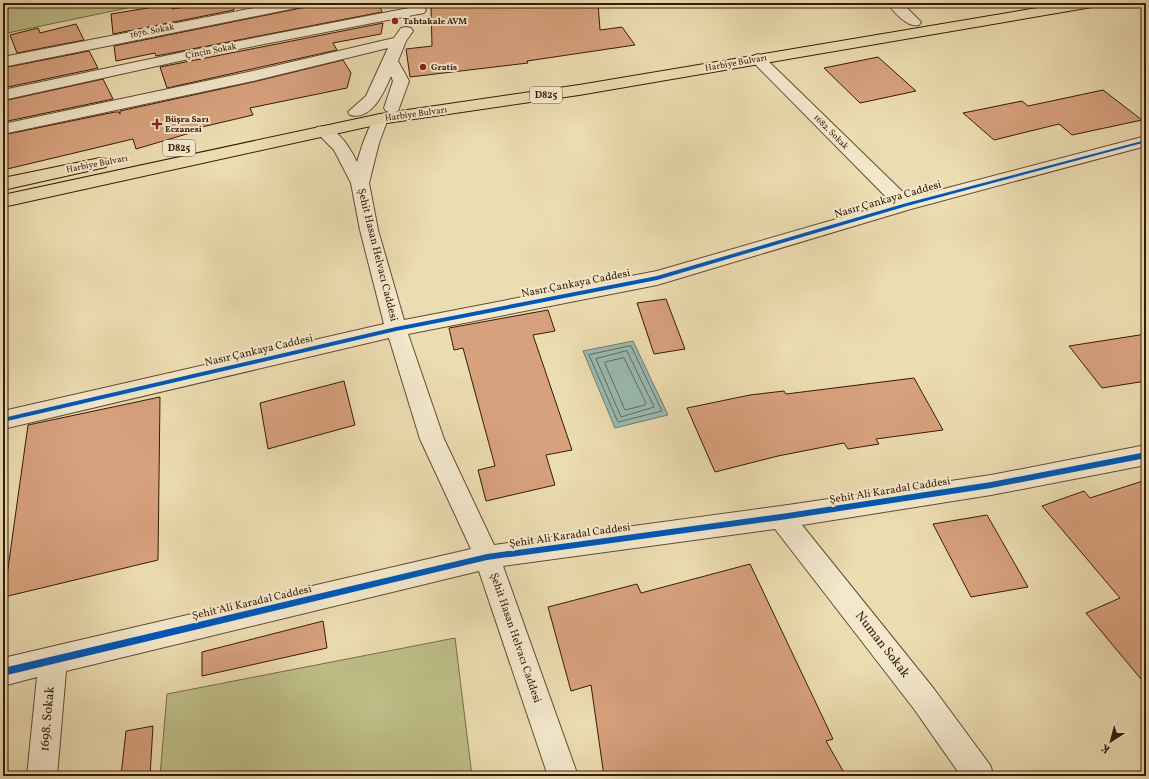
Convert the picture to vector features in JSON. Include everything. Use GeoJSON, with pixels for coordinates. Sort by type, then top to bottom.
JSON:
{"type":"FeatureCollection","features":[{"type":"Feature","properties":{"kind":"main road","name":"Harbiye Bulvarı"},"geometry":{"type":"LineString","coordinates":[[3,201],[323,132],[386,113],[1029,3]]}},
{"type":"Feature","properties":{"kind":"main road","name":"Harbiye Bulvarı"},"geometry":{"type":"LineString","coordinates":[[3,184],[356,112],[386,113],[579,90],[1092,3]]}},
{"type":"Feature","properties":{"kind":"main road","name":"Harbiye Bulvarı"},"geometry":{"type":"LineString","coordinates":[[323,132],[356,112]]}},
{"type":"Feature","properties":{"kind":"street","name":"1676. Sokak"},"geometry":{"type":"LineString","coordinates":[[3,62],[153,30],[301,3]]}},
{"type":"Feature","properties":{"kind":"street"},"geometry":{"type":"LineString","coordinates":[[894,3],[914,22]]}},
{"type":"Feature","properties":{"kind":"street"},"geometry":{"type":"LineString","coordinates":[[356,112],[373,98],[391,62],[399,41],[421,7]]}},
{"type":"Feature","properties":{"kind":"street","name":"Çinçin Sokak"},"geometry":{"type":"LineString","coordinates":[[3,95],[421,7]]}},
{"type":"Feature","properties":{"kind":"street"},"geometry":{"type":"LineString","coordinates":[[3,129],[253,76],[399,41]]}},
{"type":"Feature","properties":{"kind":"street","name":"1682. Sokak"},"geometry":{"type":"LineString","coordinates":[[758,59],[904,205]]}},
{"type":"Feature","properties":{"kind":"street","name":"Şehit Hasan Helvacı Caddesi"},"geometry":{"type":"LineString","coordinates":[[360,183],[371,142],[401,81],[391,62]]}},
{"type":"Feature","properties":{"kind":"street","name":"Şehit Hasan Helvacı Caddesi"},"geometry":{"type":"LineString","coordinates":[[323,132],[341,147],[360,183],[369,230],[396,329],[432,439],[487,557],[562,776]]}},
{"type":"Feature","properties":{"kind":"street","name":"Nasır Çankaya Caddesi"},"geometry":{"type":"LineString","coordinates":[[3,420],[396,329],[657,278],[904,205],[1146,141]]}},
{"type":"Feature","properties":{"kind":"street","name":"Şehit Ali Karadal Caddesi"},"geometry":{"type":"LineString","coordinates":[[3,672],[487,557],[781,517],[991,486],[1146,455]]}},
{"type":"Feature","properties":{"kind":"street","name":"Numan Sokak"},"geometry":{"type":"LineString","coordinates":[[781,517],[924,699],[979,776]]}},
{"type":"Feature","properties":{"kind":"street","name":"1698. Sokak"},"geometry":{"type":"LineString","coordinates":[[42,776],[53,661]]}},
{"type":"Feature","properties":{"kind":"green space"},"geometry":{"type":"Polygon","coordinates":[[[3,3],[151,3],[3,34],[3,3]]]}},
{"type":"Feature","properties":{"kind":"green space"},"geometry":{"type":"Polygon","coordinates":[[[455,638],[472,776],[160,776],[167,694],[455,638]]]}},
{"type":"Feature","properties":{"kind":"water"},"geometry":{"type":"Polygon","coordinates":[[[633,341],[668,415],[615,428],[583,351],[633,341]]]}},
{"type":"Feature","properties":{"kind":"building"},"geometry":{"type":"Polygon","coordinates":[[[211,3],[232,3],[234,10],[113,34],[111,14],[172,4],[172,9],[211,3]]]}},
{"type":"Feature","properties":{"kind":"building"},"geometry":{"type":"Polygon","coordinates":[[[379,3],[382,12],[156,56],[155,53],[116,61],[114,46],[306,7],[309,4],[379,3]]]}},
{"type":"Feature","properties":{"kind":"building"},"geometry":{"type":"Polygon","coordinates":[[[486,3],[598,3],[600,30],[622,27],[635,45],[527,61],[528,63],[410,77],[406,49],[432,46],[431,6],[486,3]]]}},
{"type":"Feature","properties":{"kind":"building"},"geometry":{"type":"Polygon","coordinates":[[[383,23],[381,34],[333,43],[337,50],[167,88],[160,67],[383,23]]]}},
{"type":"Feature","properties":{"kind":"building"},"geometry":{"type":"Polygon","coordinates":[[[76,24],[84,40],[17,53],[10,35],[38,28],[40,33],[76,24]]]}},
{"type":"Feature","properties":{"kind":"building"},"geometry":{"type":"Polygon","coordinates":[[[89,51],[98,68],[3,88],[3,68],[89,51]]]}},
{"type":"Feature","properties":{"kind":"building"},"geometry":{"type":"Polygon","coordinates":[[[878,57],[916,91],[860,103],[824,68],[878,57]]]}},
{"type":"Feature","properties":{"kind":"building"},"geometry":{"type":"Polygon","coordinates":[[[343,60],[351,73],[347,88],[250,108],[253,115],[189,130],[190,133],[136,149],[133,139],[3,170],[3,135],[115,112],[119,112],[120,114],[120,111],[253,82],[343,60]]]}},
{"type":"Feature","properties":{"kind":"building"},"geometry":{"type":"Polygon","coordinates":[[[103,79],[113,99],[3,122],[3,101],[103,79]]]}},
{"type":"Feature","properties":{"kind":"building"},"geometry":{"type":"Polygon","coordinates":[[[1103,90],[1142,120],[1072,135],[1059,124],[994,140],[963,113],[1022,101],[1028,106],[1103,90]]]}},
{"type":"Feature","properties":{"kind":"building"},"geometry":{"type":"Polygon","coordinates":[[[666,299],[685,349],[654,354],[637,303],[666,299]]]}},
{"type":"Feature","properties":{"kind":"building"},"geometry":{"type":"Polygon","coordinates":[[[548,310],[555,331],[533,335],[572,450],[546,455],[555,485],[486,501],[478,470],[495,466],[463,348],[454,350],[449,328],[548,310]]]}},
{"type":"Feature","properties":{"kind":"building"},"geometry":{"type":"Polygon","coordinates":[[[1146,334],[1146,381],[1102,388],[1069,346],[1146,334]]]}},
{"type":"Feature","properties":{"kind":"building"},"geometry":{"type":"Polygon","coordinates":[[[914,378],[943,430],[876,439],[879,444],[848,449],[844,443],[778,456],[715,472],[687,408],[750,395],[784,391],[786,394],[914,378]]]}},
{"type":"Feature","properties":{"kind":"building"},"geometry":{"type":"Polygon","coordinates":[[[344,381],[355,425],[268,449],[260,403],[344,381]]]}},
{"type":"Feature","properties":{"kind":"building"},"geometry":{"type":"Polygon","coordinates":[[[160,397],[158,560],[4,597],[28,425],[160,397]]]}},
{"type":"Feature","properties":{"kind":"building"},"geometry":{"type":"Polygon","coordinates":[[[1146,480],[1146,685],[1086,613],[1120,598],[1042,506],[1084,491],[1090,498],[1146,480]]]}},
{"type":"Feature","properties":{"kind":"building"},"geometry":{"type":"Polygon","coordinates":[[[987,515],[1028,587],[971,597],[933,524],[987,515]]]}},
{"type":"Feature","properties":{"kind":"building"},"geometry":{"type":"Polygon","coordinates":[[[750,564],[833,739],[826,741],[846,776],[604,776],[591,685],[571,691],[548,607],[637,584],[641,593],[750,564]]]}},
{"type":"Feature","properties":{"kind":"building"},"geometry":{"type":"Polygon","coordinates":[[[323,621],[327,648],[202,676],[202,652],[323,621]]]}},
{"type":"Feature","properties":{"kind":"building"},"geometry":{"type":"Polygon","coordinates":[[[153,726],[150,776],[121,776],[126,731],[153,726]]]}},
{"type":"Feature","properties":{"kind":"cycle path"},"geometry":{"type":"LineString","coordinates":[[3,420],[396,329],[657,278],[905,205],[1146,141]]}},
{"type":"Feature","properties":{"kind":"cycle path"},"geometry":{"type":"LineString","coordinates":[[3,672],[487,557],[781,517],[991,485],[1146,455]]}},
{"type":"Feature","properties":{"kind":"place","name":"Tahtakale AVM"},"geometry":{"type":"Point","coordinates":[395,21]}},
{"type":"Feature","properties":{"kind":"place","name":"Gratis"},"geometry":{"type":"Point","coordinates":[423,67]}},
{"type":"Feature","properties":{"kind":"place","name":"Büşra Sarı Eczanesi"},"geometry":{"type":"Point","coordinates":[157,124]}}]}
